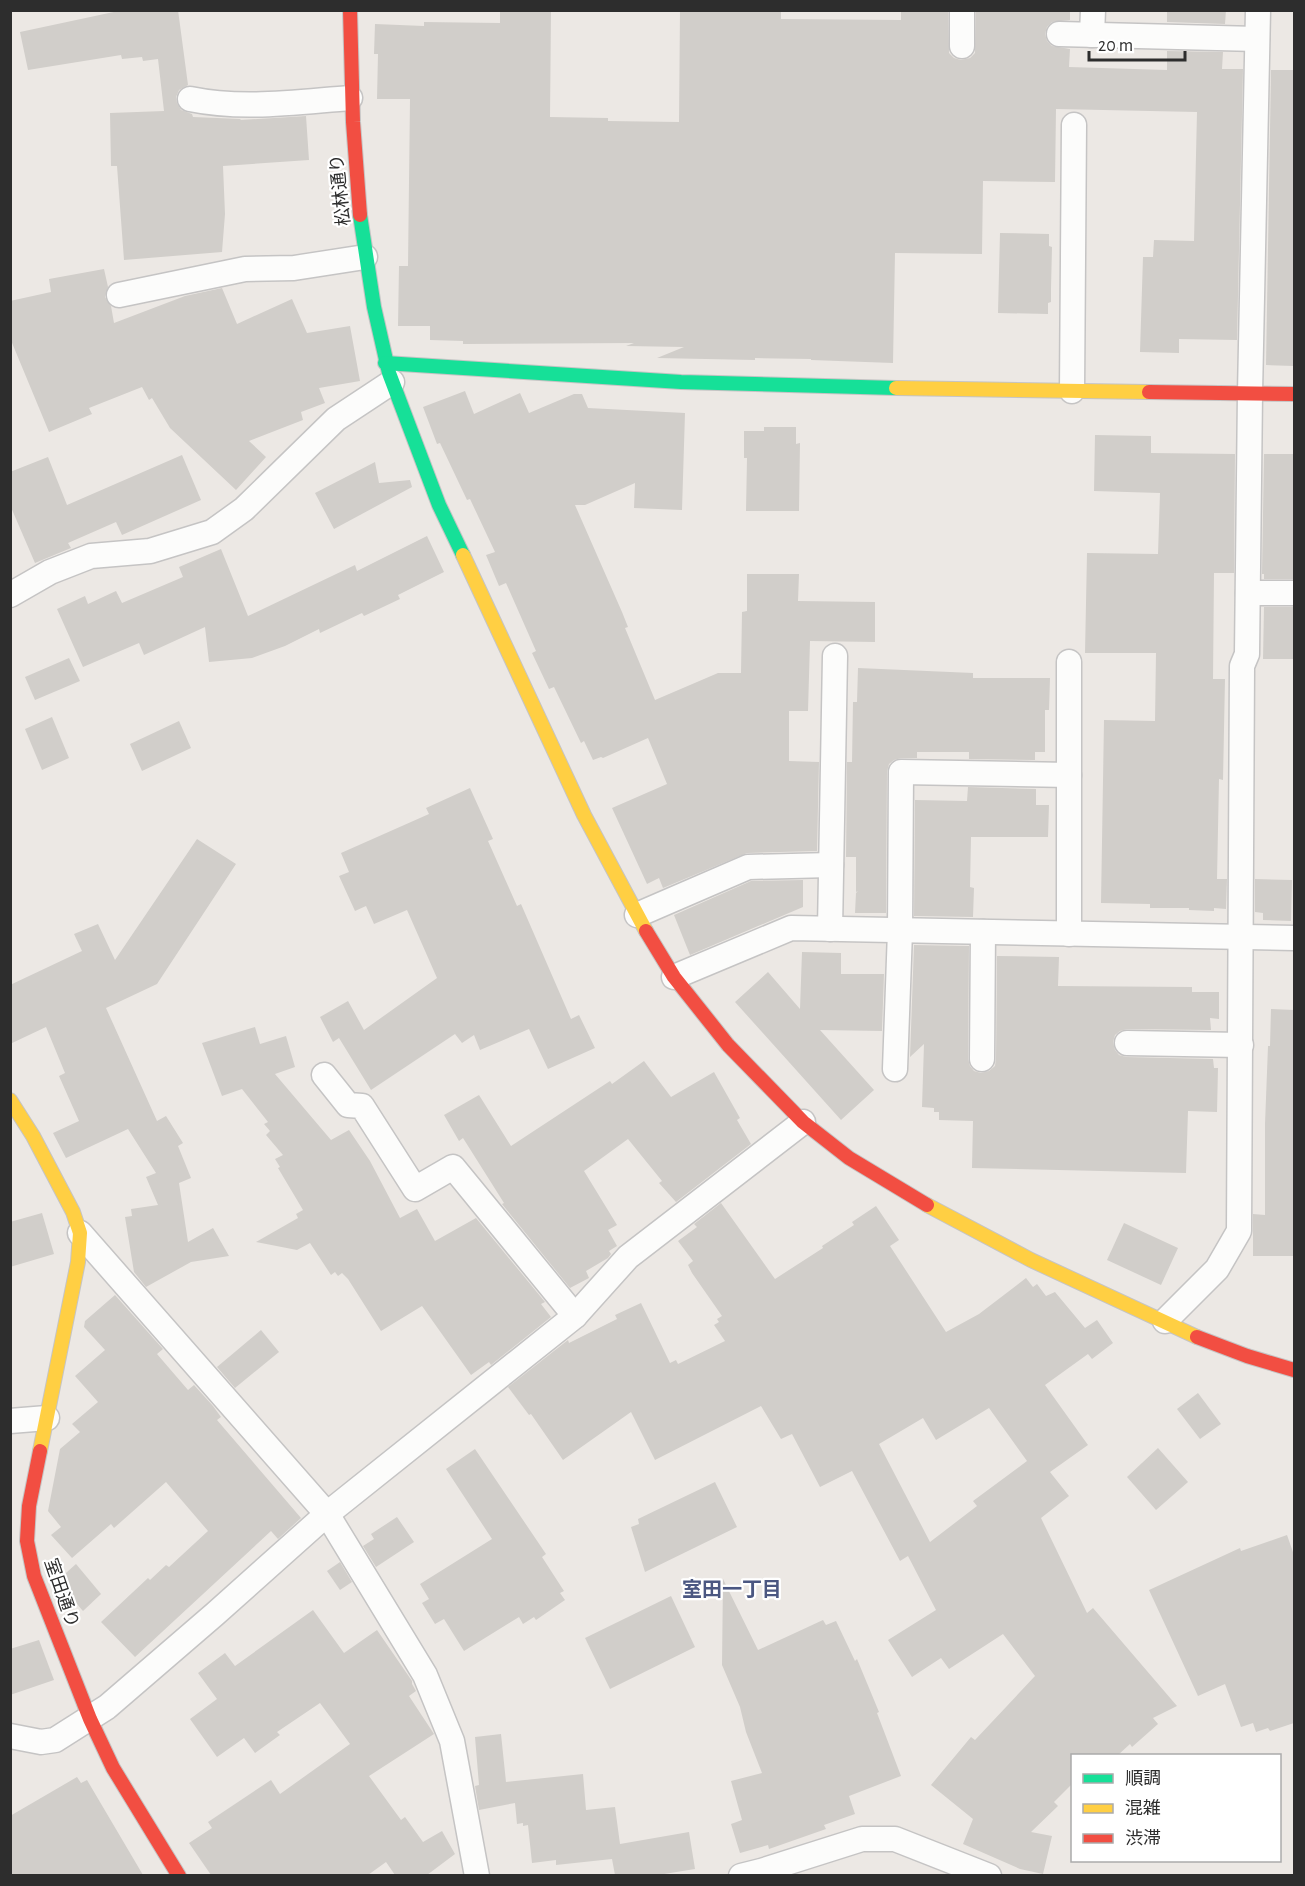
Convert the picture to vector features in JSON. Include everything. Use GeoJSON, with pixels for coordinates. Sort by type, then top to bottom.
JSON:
{"type":"FeatureCollection","features":[{"type":"Feature","properties":{"kind":"street","name":"松林通り"},"geometry":{"type":"LineString","coordinates":[[350,10],[350,98],[364,257],[388,373],[439,505],[575,795],[637,915],[674,977],[729,1045],[803,1122],[849,1158],[905,1193],[1031,1260],[1201,1339],[1294,1370]]}},
{"type":"Feature","properties":{"kind":"street"},"geometry":{"type":"LineString","coordinates":[[962,10],[962,46]]}},
{"type":"Feature","properties":{"kind":"street"},"geometry":{"type":"LineString","coordinates":[[1092,35],[1093,10]]}},
{"type":"Feature","properties":{"kind":"street"},"geometry":{"type":"LineString","coordinates":[[1165,1321],[1217,1269],[1239,1231],[1242,666],[1247,654],[1258,10]]}},
{"type":"Feature","properties":{"kind":"street"},"geometry":{"type":"LineString","coordinates":[[1059,34],[1257,39]]}},
{"type":"Feature","properties":{"kind":"street"},"geometry":{"type":"LineString","coordinates":[[190,99],[216,104],[248,105],[350,98]]}},
{"type":"Feature","properties":{"kind":"street"},"geometry":{"type":"LineString","coordinates":[[1072,391],[1074,125]]}},
{"type":"Feature","properties":{"kind":"street"},"geometry":{"type":"LineString","coordinates":[[119,295],[245,269],[294,268],[364,257]]}},
{"type":"Feature","properties":{"kind":"street"},"geometry":{"type":"LineString","coordinates":[[10,595],[50,572],[92,556],[150,551],[212,532],[244,509],[336,419],[388,373],[806,387],[1294,394]]}},
{"type":"Feature","properties":{"kind":"street"},"geometry":{"type":"LineString","coordinates":[[1248,593],[1294,593]]}},
{"type":"Feature","properties":{"kind":"street"},"geometry":{"type":"LineString","coordinates":[[830,929],[835,657]]}},
{"type":"Feature","properties":{"kind":"street"},"geometry":{"type":"LineString","coordinates":[[1069,662],[1069,934]]}},
{"type":"Feature","properties":{"kind":"street"},"geometry":{"type":"LineString","coordinates":[[895,1069],[900,931],[901,772],[1069,775]]}},
{"type":"Feature","properties":{"kind":"street"},"geometry":{"type":"LineString","coordinates":[[637,915],[748,867],[831,865]]}},
{"type":"Feature","properties":{"kind":"street"},"geometry":{"type":"LineString","coordinates":[[674,977],[791,928],[1294,938]]}},
{"type":"Feature","properties":{"kind":"street"},"geometry":{"type":"LineString","coordinates":[[982,1059],[983,932]]}},
{"type":"Feature","properties":{"kind":"street"},"geometry":{"type":"LineString","coordinates":[[1127,1043],[1241,1045]]}},
{"type":"Feature","properties":{"kind":"street"},"geometry":{"type":"LineString","coordinates":[[324,1075],[348,1106],[362,1106],[415,1189],[453,1167],[576,1316]]}},
{"type":"Feature","properties":{"kind":"street","name":"室田通り"},"geometry":{"type":"LineString","coordinates":[[10,1100],[33,1136],[73,1212],[80,1233],[78,1262],[29,1506],[27,1541],[34,1576],[90,1719],[113,1768],[179,1875]]}},
{"type":"Feature","properties":{"kind":"street"},"geometry":{"type":"LineString","coordinates":[[10,1736],[41,1742],[55,1740],[106,1707],[327,1514],[576,1316],[628,1257],[803,1122]]}},
{"type":"Feature","properties":{"kind":"street"},"geometry":{"type":"LineString","coordinates":[[80,1233],[327,1514],[425,1675],[452,1741],[477,1875]]}},
{"type":"Feature","properties":{"kind":"street"},"geometry":{"type":"LineString","coordinates":[[10,1421],[47,1418]]}},
{"type":"Feature","properties":{"kind":"street"},"geometry":{"type":"LineString","coordinates":[[741,1875],[761,1871],[862,1839],[894,1839],[989,1875]]}},
{"type":"Feature","properties":{"kind":"building"},"geometry":{"type":"Polygon","coordinates":[[[123,10],[178,10],[188,85],[179,90],[176,97],[181,110],[192,114],[193,117],[240,120],[306,116],[309,160],[223,166],[225,214],[222,252],[124,260],[117,166],[111,166],[110,113],[164,111],[158,59],[143,61],[142,57],[122,59],[121,55],[28,70],[20,32],[123,10]]]}},
{"type":"Feature","properties":{"kind":"building"},"geometry":{"type":"Polygon","coordinates":[[[500,10],[551,10],[550,117],[608,118],[608,121],[679,122],[680,10],[781,10],[781,19],[901,20],[901,10],[948,10],[949,53],[961,60],[970,58],[975,53],[976,10],[1070,10],[1070,20],[1052,22],[1045,34],[1052,46],[1070,49],[1069,67],[1167,70],[1167,51],[1223,52],[1222,69],[1243,69],[1237,340],[1179,339],[1179,353],[1140,352],[1143,257],[1153,257],[1154,240],[1194,241],[1197,112],[1056,109],[1055,182],[983,181],[982,254],[895,253],[893,363],[811,359],[657,358],[684,347],[626,346],[634,343],[463,344],[463,341],[430,340],[430,326],[398,326],[399,266],[408,266],[410,99],[377,99],[378,54],[374,54],[375,24],[424,26],[424,22],[500,23],[500,10]]]}},
{"type":"Feature","properties":{"kind":"building"},"geometry":{"type":"Polygon","coordinates":[[[1167,10],[1226,10],[1225,24],[1167,22],[1167,10]]]}},
{"type":"Feature","properties":{"kind":"building"},"geometry":{"type":"Polygon","coordinates":[[[1271,70],[1294,70],[1294,366],[1266,365],[1271,70]]]}},
{"type":"Feature","properties":{"kind":"building"},"geometry":{"type":"Polygon","coordinates":[[[1000,233],[1049,234],[1049,246],[1052,247],[1051,302],[1048,303],[1048,314],[998,313],[1000,233]]]}},
{"type":"Feature","properties":{"kind":"building"},"geometry":{"type":"Polygon","coordinates":[[[104,269],[108,287],[105,297],[111,306],[114,323],[185,296],[222,288],[237,324],[292,299],[307,333],[350,326],[360,381],[319,388],[325,403],[301,412],[303,420],[249,441],[266,457],[236,490],[170,428],[152,398],[149,400],[142,387],[89,408],[92,414],[49,432],[10,338],[10,301],[51,292],[49,279],[104,269]]]}},
{"type":"Feature","properties":{"kind":"building"},"geometry":{"type":"Polygon","coordinates":[[[465,391],[474,414],[520,393],[529,413],[574,394],[582,394],[588,408],[685,413],[682,510],[634,508],[635,483],[585,505],[575,505],[622,612],[628,627],[625,628],[655,700],[718,673],[741,673],[742,612],[747,611],[747,574],[799,574],[798,601],[875,602],[875,642],[810,641],[808,711],[789,711],[789,761],[819,762],[817,851],[747,853],[663,888],[659,878],[647,884],[612,808],[667,784],[648,738],[603,758],[593,760],[584,741],[581,743],[554,687],[549,689],[532,653],[536,651],[506,583],[499,586],[486,555],[495,552],[440,443],[437,444],[423,407],[465,391]]]}},
{"type":"Feature","properties":{"kind":"building"},"geometry":{"type":"Polygon","coordinates":[[[764,427],[796,427],[796,444],[800,443],[799,511],[746,511],[747,458],[744,458],[744,431],[764,431],[764,427]]]}},
{"type":"Feature","properties":{"kind":"building"},"geometry":{"type":"Polygon","coordinates":[[[1095,435],[1151,436],[1151,453],[1235,454],[1234,573],[1214,573],[1213,679],[1225,679],[1223,780],[1219,779],[1217,879],[1227,879],[1226,909],[1189,910],[1189,908],[1150,908],[1150,904],[1101,903],[1104,720],[1155,721],[1156,653],[1085,653],[1087,553],[1158,554],[1160,493],[1094,491],[1095,435]]]}},
{"type":"Feature","properties":{"kind":"building"},"geometry":{"type":"Polygon","coordinates":[[[1264,454],[1294,454],[1294,579],[1264,579],[1264,574],[1262,574],[1264,454]]]}},
{"type":"Feature","properties":{"kind":"building"},"geometry":{"type":"Polygon","coordinates":[[[182,455],[201,500],[122,535],[116,522],[68,543],[71,548],[35,563],[10,505],[10,472],[48,457],[67,505],[182,455]]]}},
{"type":"Feature","properties":{"kind":"building"},"geometry":{"type":"Polygon","coordinates":[[[375,462],[379,483],[410,480],[412,487],[334,529],[315,493],[375,462]]]}},
{"type":"Feature","properties":{"kind":"building"},"geometry":{"type":"Polygon","coordinates":[[[427,536],[444,572],[398,595],[400,599],[364,616],[362,613],[320,633],[319,629],[285,646],[252,658],[209,662],[205,627],[144,655],[139,643],[83,667],[57,609],[85,596],[88,604],[116,591],[122,603],[183,577],[179,567],[221,549],[248,616],[355,565],[357,571],[427,536]]]}},
{"type":"Feature","properties":{"kind":"building"},"geometry":{"type":"Polygon","coordinates":[[[1264,607],[1294,607],[1294,659],[1263,659],[1264,607]]]}},
{"type":"Feature","properties":{"kind":"building"},"geometry":{"type":"Polygon","coordinates":[[[69,658],[80,681],[35,700],[25,677],[69,658]]]}},
{"type":"Feature","properties":{"kind":"building"},"geometry":{"type":"Polygon","coordinates":[[[858,668],[973,673],[973,678],[1050,678],[1049,710],[1045,710],[1045,752],[1035,752],[1035,760],[969,759],[969,752],[917,752],[917,758],[901,758],[889,764],[887,772],[886,913],[855,913],[858,891],[856,892],[856,857],[846,857],[847,762],[852,762],[853,702],[857,702],[858,668]]]}},
{"type":"Feature","properties":{"kind":"building"},"geometry":{"type":"Polygon","coordinates":[[[52,717],[69,758],[42,770],[25,729],[52,717]]]}},
{"type":"Feature","properties":{"kind":"building"},"geometry":{"type":"Polygon","coordinates":[[[179,721],[191,748],[142,771],[130,744],[179,721]]]}},
{"type":"Feature","properties":{"kind":"building"},"geometry":{"type":"Polygon","coordinates":[[[968,787],[1036,789],[1036,805],[1049,805],[1048,837],[971,837],[970,887],[974,888],[973,917],[914,916],[915,800],[967,801],[968,787]]]}},
{"type":"Feature","properties":{"kind":"building"},"geometry":{"type":"Polygon","coordinates":[[[470,788],[493,839],[488,841],[517,906],[521,904],[571,1019],[579,1015],[595,1048],[548,1069],[529,1029],[480,1050],[474,1035],[462,1043],[455,1034],[371,1090],[339,1038],[333,1042],[320,1017],[348,1001],[364,1030],[437,978],[407,910],[374,924],[366,906],[355,911],[339,876],[349,872],[341,853],[429,814],[426,808],[470,788]]]}},
{"type":"Feature","properties":{"kind":"building"},"geometry":{"type":"Polygon","coordinates":[[[197,839],[236,864],[157,984],[106,1008],[157,1121],[166,1116],[183,1143],[178,1146],[191,1178],[179,1183],[188,1242],[213,1228],[229,1256],[191,1262],[146,1287],[134,1272],[125,1217],[132,1216],[131,1209],[158,1205],[146,1177],[156,1173],[128,1129],[66,1158],[53,1133],[79,1121],[59,1076],[65,1073],[46,1027],[10,1044],[10,985],[82,951],[74,934],[98,924],[115,960],[197,839]]]}},
{"type":"Feature","properties":{"kind":"building"},"geometry":{"type":"Polygon","coordinates":[[[1255,879],[1292,880],[1291,921],[1263,920],[1263,913],[1255,912],[1255,879]]]}},
{"type":"Feature","properties":{"kind":"building"},"geometry":{"type":"Polygon","coordinates":[[[803,880],[803,907],[690,955],[674,915],[751,881],[803,880]]]}},
{"type":"Feature","properties":{"kind":"building"},"geometry":{"type":"Polygon","coordinates":[[[914,945],[969,946],[968,1059],[974,1071],[981,1073],[995,1066],[996,1059],[997,956],[1059,957],[1058,986],[1192,987],[1192,992],[1219,992],[1219,1019],[1210,1018],[1211,1030],[1127,1029],[1115,1035],[1113,1042],[1119,1055],[1126,1057],[1213,1059],[1214,1068],[1218,1068],[1217,1112],[1188,1111],[1186,1173],[972,1168],[973,1121],[939,1120],[939,1112],[934,1112],[934,1108],[922,1107],[924,1044],[910,1057],[914,945]]]}},
{"type":"Feature","properties":{"kind":"building"},"geometry":{"type":"Polygon","coordinates":[[[802,952],[841,953],[841,974],[884,974],[882,1031],[820,1030],[874,1090],[841,1120],[735,1002],[768,972],[800,1009],[802,952]]]}},
{"type":"Feature","properties":{"kind":"building"},"geometry":{"type":"Polygon","coordinates":[[[1271,1009],[1294,1010],[1294,1256],[1253,1256],[1253,1214],[1265,1215],[1265,1124],[1271,1009]]]}},
{"type":"Feature","properties":{"kind":"building"},"geometry":{"type":"Polygon","coordinates":[[[255,1027],[260,1044],[286,1036],[295,1067],[275,1074],[331,1140],[349,1130],[370,1161],[400,1218],[417,1209],[435,1241],[476,1218],[545,1302],[541,1304],[551,1317],[491,1365],[489,1362],[471,1375],[422,1306],[381,1331],[348,1279],[342,1273],[338,1276],[335,1272],[331,1275],[310,1243],[297,1250],[256,1242],[298,1218],[296,1214],[303,1210],[278,1168],[280,1167],[275,1159],[283,1155],[266,1135],[270,1131],[264,1124],[268,1122],[242,1089],[222,1096],[202,1043],[255,1027]]]}},
{"type":"Feature","properties":{"kind":"building"},"geometry":{"type":"Polygon","coordinates":[[[644,1061],[671,1097],[714,1072],[740,1118],[737,1120],[751,1144],[676,1202],[659,1183],[662,1181],[628,1139],[584,1171],[617,1225],[608,1230],[617,1246],[609,1251],[611,1254],[608,1258],[586,1271],[589,1278],[570,1288],[502,1204],[504,1203],[463,1138],[459,1141],[444,1115],[479,1095],[511,1146],[610,1081],[612,1084],[644,1061]]]}},
{"type":"Feature","properties":{"kind":"building"},"geometry":{"type":"Polygon","coordinates":[[[721,1203],[775,1279],[823,1248],[822,1246],[854,1225],[852,1222],[876,1206],[899,1240],[890,1246],[946,1332],[979,1314],[1026,1278],[1033,1287],[1037,1284],[1046,1296],[1055,1292],[1085,1328],[1097,1320],[1113,1343],[1092,1359],[1088,1354],[1045,1385],[1088,1445],[1050,1472],[1069,1496],[1041,1518],[1087,1613],[1093,1608],[1177,1706],[1153,1718],[1158,1724],[1132,1747],[1130,1744],[1119,1754],[1071,1754],[1071,1785],[1054,1802],[1058,1806],[1031,1832],[1052,1836],[1043,1874],[1020,1869],[963,1844],[973,1819],[931,1785],[971,1737],[975,1740],[1035,1676],[1003,1634],[949,1669],[941,1658],[912,1677],[888,1640],[936,1610],[908,1556],[900,1561],[852,1471],[820,1487],[792,1434],[781,1439],[761,1406],[655,1460],[631,1412],[563,1460],[531,1414],[529,1415],[508,1387],[568,1340],[569,1343],[617,1319],[615,1315],[641,1303],[670,1363],[676,1360],[678,1364],[725,1341],[714,1325],[722,1316],[692,1273],[688,1265],[693,1261],[678,1241],[697,1227],[694,1224],[721,1203]],[[989,1408],[936,1440],[923,1418],[879,1444],[930,1542],[977,1506],[973,1501],[1027,1461],[989,1408]]]}},
{"type":"Feature","properties":{"kind":"building"},"geometry":{"type":"Polygon","coordinates":[[[42,1213],[54,1254],[10,1267],[10,1222],[42,1213]]]}},
{"type":"Feature","properties":{"kind":"building"},"geometry":{"type":"Polygon","coordinates":[[[1124,1223],[1178,1248],[1161,1285],[1107,1260],[1124,1223]]]}},
{"type":"Feature","properties":{"kind":"building"},"geometry":{"type":"Polygon","coordinates":[[[115,1295],[163,1349],[157,1354],[188,1390],[194,1385],[213,1406],[221,1417],[217,1420],[301,1518],[278,1539],[271,1531],[135,1657],[101,1622],[148,1578],[150,1580],[166,1565],[169,1567],[208,1531],[166,1482],[114,1528],[111,1524],[72,1558],[51,1535],[61,1527],[48,1511],[60,1449],[80,1432],[72,1424],[98,1402],[75,1376],[105,1350],[84,1327],[85,1321],[115,1295]]]}},
{"type":"Feature","properties":{"kind":"building"},"geometry":{"type":"Polygon","coordinates":[[[261,1330],[279,1352],[235,1388],[217,1367],[261,1330]]]}},
{"type":"Feature","properties":{"kind":"building"},"geometry":{"type":"Polygon","coordinates":[[[1198,1393],[1221,1424],[1200,1439],[1177,1409],[1198,1393]]]}},
{"type":"Feature","properties":{"kind":"building"},"geometry":{"type":"Polygon","coordinates":[[[1158,1448],[1188,1482],[1156,1510],[1127,1477],[1158,1448]]]}},
{"type":"Feature","properties":{"kind":"building"},"geometry":{"type":"Polygon","coordinates":[[[475,1449],[546,1554],[542,1557],[564,1591],[560,1593],[565,1600],[536,1620],[534,1617],[523,1624],[519,1617],[464,1651],[444,1619],[435,1624],[422,1603],[429,1599],[420,1584],[492,1539],[446,1469],[475,1449]]]}},
{"type":"Feature","properties":{"kind":"building"},"geometry":{"type":"Polygon","coordinates":[[[715,1482],[737,1527],[645,1572],[631,1527],[639,1524],[638,1519],[715,1482]]]}},
{"type":"Feature","properties":{"kind":"building"},"geometry":{"type":"Polygon","coordinates":[[[397,1517],[414,1542],[376,1567],[363,1546],[374,1539],[371,1534],[397,1517]]]}},
{"type":"Feature","properties":{"kind":"building"},"geometry":{"type":"Polygon","coordinates":[[[1287,1535],[1294,1555],[1294,1723],[1270,1731],[1268,1728],[1256,1732],[1253,1723],[1241,1727],[1225,1684],[1198,1696],[1149,1590],[1240,1548],[1241,1551],[1287,1535]]]}},
{"type":"Feature","properties":{"kind":"building"},"geometry":{"type":"Polygon","coordinates":[[[340,1562],[352,1582],[340,1590],[327,1571],[340,1562]]]}},
{"type":"Feature","properties":{"kind":"building"},"geometry":{"type":"Polygon","coordinates":[[[76,1564],[101,1594],[83,1611],[57,1581],[76,1564]]]}},
{"type":"Feature","properties":{"kind":"building"},"geometry":{"type":"Polygon","coordinates":[[[723,1579],[758,1650],[823,1620],[826,1625],[836,1621],[855,1661],[857,1659],[879,1712],[877,1713],[901,1776],[849,1796],[855,1814],[824,1825],[826,1829],[769,1849],[768,1845],[740,1853],[731,1824],[742,1820],[731,1781],[762,1773],[746,1732],[740,1707],[722,1665],[723,1579]]]}},
{"type":"Feature","properties":{"kind":"building"},"geometry":{"type":"Polygon","coordinates":[[[671,1596],[695,1647],[610,1689],[585,1638],[671,1596]]]}},
{"type":"Feature","properties":{"kind":"building"},"geometry":{"type":"Polygon","coordinates":[[[313,1610],[344,1653],[377,1630],[412,1681],[416,1691],[409,1696],[434,1734],[369,1776],[401,1820],[405,1817],[423,1842],[442,1831],[455,1854],[427,1875],[395,1875],[386,1862],[368,1875],[211,1875],[189,1843],[212,1828],[208,1822],[271,1780],[280,1794],[350,1744],[320,1703],[277,1732],[280,1735],[255,1753],[244,1738],[217,1757],[190,1719],[217,1699],[198,1673],[225,1653],[235,1666],[313,1610]]]}},
{"type":"Feature","properties":{"kind":"building"},"geometry":{"type":"Polygon","coordinates":[[[39,1640],[54,1680],[10,1695],[10,1649],[39,1640]]]}},
{"type":"Feature","properties":{"kind":"building"},"geometry":{"type":"Polygon","coordinates":[[[501,1734],[506,1782],[583,1774],[586,1810],[615,1807],[620,1844],[689,1832],[695,1869],[658,1875],[615,1875],[612,1859],[556,1865],[556,1860],[532,1863],[528,1825],[517,1824],[515,1803],[479,1810],[475,1786],[479,1785],[475,1737],[501,1734]]]}},
{"type":"Feature","properties":{"kind":"building"},"geometry":{"type":"Polygon","coordinates":[[[77,1777],[81,1783],[87,1780],[143,1875],[10,1875],[10,1816],[77,1777]]]}},
{"type":"Feature","properties":{"kind":"traffic: fast"},"geometry":{"type":"LineString","coordinates":[[360,215],[374,307],[389,373],[439,505],[463,555]]}},
{"type":"Feature","properties":{"kind":"traffic: fast"},"geometry":{"type":"LineString","coordinates":[[385,363],[681,382],[896,388]]}},
{"type":"Feature","properties":{"kind":"traffic: slow"},"geometry":{"type":"LineString","coordinates":[[896,388],[1149,392]]}},
{"type":"Feature","properties":{"kind":"traffic: slow"},"geometry":{"type":"LineString","coordinates":[[463,555],[584,815],[646,931]]}},
{"type":"Feature","properties":{"kind":"traffic: slow"},"geometry":{"type":"LineString","coordinates":[[10,1100],[33,1136],[73,1212],[80,1233],[78,1262],[40,1451]]}},
{"type":"Feature","properties":{"kind":"traffic: slow"},"geometry":{"type":"LineString","coordinates":[[927,1205],[1031,1260],[1197,1337]]}},
{"type":"Feature","properties":{"kind":"traffic: jam"},"geometry":{"type":"LineString","coordinates":[[350,10],[353,122],[360,215]]}},
{"type":"Feature","properties":{"kind":"traffic: jam"},"geometry":{"type":"LineString","coordinates":[[1149,392],[1294,394]]}},
{"type":"Feature","properties":{"kind":"traffic: jam"},"geometry":{"type":"LineString","coordinates":[[646,931],[674,977],[728,1045],[803,1122],[849,1158],[927,1205]]}},
{"type":"Feature","properties":{"kind":"traffic: jam"},"geometry":{"type":"LineString","coordinates":[[1197,1337],[1247,1356],[1294,1370]]}},
{"type":"Feature","properties":{"kind":"traffic: jam"},"geometry":{"type":"LineString","coordinates":[[40,1451],[29,1506],[27,1541],[34,1576],[90,1719],[113,1768],[179,1876]]}},
{"type":"Feature","properties":{"kind":"district","name":"室田一丁目"},"geometry":{"type":"Point","coordinates":[732,1589]}}]}
